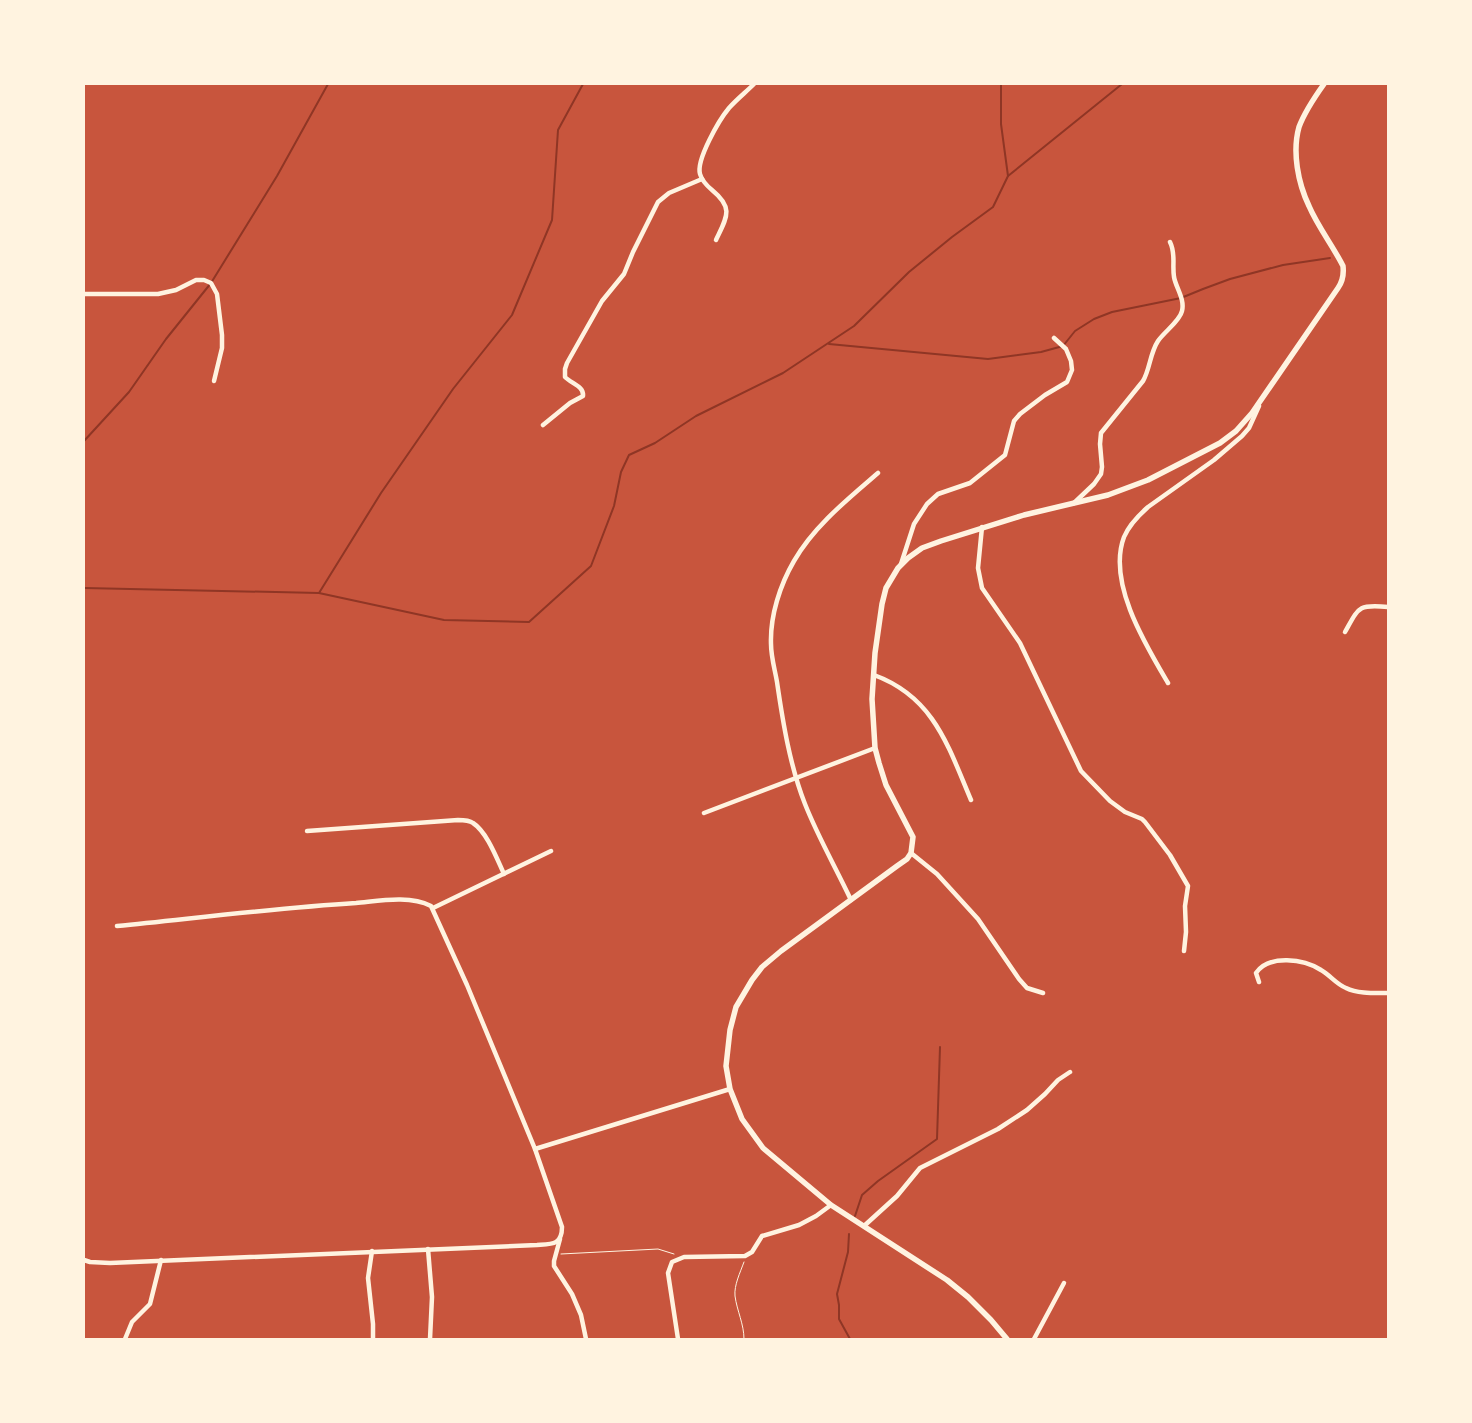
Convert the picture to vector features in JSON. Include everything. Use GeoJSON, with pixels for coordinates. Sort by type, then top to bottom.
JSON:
{"type":"FeatureCollection","features":[{"type":"Feature","properties":{"kind":"street"},"geometry":{"type":"LineString","coordinates":[[716,240],[726,220],[727,207],[723,200],[702,179],[699,166],[704,151],[728,110],[754,84]]}},
{"type":"Feature","properties":{"kind":"street"},"geometry":{"type":"LineString","coordinates":[[1007,1339],[985,1314],[954,1285],[831,1205],[763,1148],[742,1119],[730,1089],[726,1066],[728,1044],[736,1007],[762,967],[774,956],[907,859],[911,853],[913,837],[886,785],[875,748],[872,699],[882,604],[892,577],[901,565],[922,548],[982,527],[1108,495],[1148,480],[1220,443],[1236,431],[1262,400],[1333,297],[1342,282],[1344,274],[1342,266],[1303,192],[1296,153],[1299,129],[1304,116],[1324,84]]}},
{"type":"Feature","properties":{"kind":"street"},"geometry":{"type":"LineString","coordinates":[[543,425],[570,403],[583,396],[583,390],[566,377],[565,369],[567,363],[602,301],[624,274],[658,202],[669,192],[702,179]]}},
{"type":"Feature","properties":{"kind":"street"},"geometry":{"type":"LineString","coordinates":[[1073,504],[1099,478],[1102,467],[1101,433],[1143,381],[1153,350],[1158,341],[1182,312],[1182,303],[1174,278],[1174,254],[1170,242]]}},
{"type":"Feature","properties":{"kind":"street"},"geometry":{"type":"LineString","coordinates":[[84,294],[164,294],[196,280],[204,280],[211,283],[217,294],[222,334],[222,348],[214,380]]}},
{"type":"Feature","properties":{"kind":"street"},"geometry":{"type":"LineString","coordinates":[[901,565],[914,524],[927,504],[938,494],[970,483],[1000,460],[1007,453],[1009,436],[1014,421],[1038,400],[1067,382],[1072,370],[1071,361],[1064,346],[1054,338]]}},
{"type":"Feature","properties":{"kind":"street"},"geometry":{"type":"LineString","coordinates":[[1168,683],[1140,632],[1123,588],[1120,554],[1125,536],[1148,507],[1214,460],[1242,436],[1256,416],[1262,400]]}},
{"type":"Feature","properties":{"kind":"street"},"geometry":{"type":"LineString","coordinates":[[851,900],[806,805],[795,777],[771,644],[774,614],[781,587],[794,560],[815,532],[878,474]]}},
{"type":"Feature","properties":{"kind":"street"},"geometry":{"type":"LineString","coordinates":[[982,527],[978,568],[982,588],[1020,643],[1081,771],[1110,801],[1125,812],[1145,822],[1170,855],[1189,888],[1185,906],[1186,932],[1184,950]]}},
{"type":"Feature","properties":{"kind":"street"},"geometry":{"type":"LineString","coordinates":[[1345,632],[1357,612],[1362,608],[1371,605],[1388,607]]}},
{"type":"Feature","properties":{"kind":"street"},"geometry":{"type":"LineString","coordinates":[[874,675],[900,687],[921,704],[933,719],[971,800]]}},
{"type":"Feature","properties":{"kind":"street"},"geometry":{"type":"LineString","coordinates":[[704,813],[875,748]]}},
{"type":"Feature","properties":{"kind":"street"},"geometry":{"type":"LineString","coordinates":[[717,800],[720,806]]}},
{"type":"Feature","properties":{"kind":"street"},"geometry":{"type":"LineString","coordinates":[[307,831],[458,820],[467,821],[473,823],[480,830],[504,874]]}},
{"type":"Feature","properties":{"kind":"street"},"geometry":{"type":"LineString","coordinates":[[433,908],[550,851]]}},
{"type":"Feature","properties":{"kind":"street"},"geometry":{"type":"LineString","coordinates":[[911,853],[937,874],[978,919],[1019,980],[1027,988],[1043,993]]}},
{"type":"Feature","properties":{"kind":"street"},"geometry":{"type":"LineString","coordinates":[[117,926],[312,905],[418,901],[428,904],[433,908],[468,985],[535,1149],[562,1227],[554,1266],[572,1294],[581,1315],[586,1339]]}},
{"type":"Feature","properties":{"kind":"street"},"geometry":{"type":"LineString","coordinates":[[1259,982],[1256,973],[1261,968],[1281,961],[1296,961],[1312,964],[1346,988],[1370,993],[1388,993]]}},
{"type":"Feature","properties":{"kind":"street"},"geometry":{"type":"LineString","coordinates":[[864,1226],[897,1196],[920,1168],[998,1130],[1026,1110],[1058,1080],[1070,1072]]}},
{"type":"Feature","properties":{"kind":"street"},"geometry":{"type":"LineString","coordinates":[[535,1149],[730,1089]]}},
{"type":"Feature","properties":{"kind":"street"},"geometry":{"type":"LineString","coordinates":[[678,1339],[668,1273],[672,1262],[684,1257],[745,1256],[752,1252],[762,1236],[804,1222],[831,1205]]}},
{"type":"Feature","properties":{"kind":"street"},"geometry":{"type":"LineString","coordinates":[[84,1260],[110,1263],[554,1244],[561,1237]]}},
{"type":"Feature","properties":{"kind":"street"},"geometry":{"type":"LineString","coordinates":[[428,1249],[432,1297],[430,1339]]}},
{"type":"Feature","properties":{"kind":"street"},"geometry":{"type":"LineString","coordinates":[[372,1251],[368,1278],[373,1339]]}},
{"type":"Feature","properties":{"kind":"street"},"geometry":{"type":"LineString","coordinates":[[125,1339],[132,1322],[150,1304],[161,1260]]}},
{"type":"Feature","properties":{"kind":"street"},"geometry":{"type":"LineString","coordinates":[[1034,1339],[1064,1283]]}},
{"type":"Feature","properties":{"kind":"path"},"geometry":{"type":"LineString","coordinates":[[556,1255],[658,1249],[684,1257]]}},
{"type":"Feature","properties":{"kind":"path"},"geometry":{"type":"LineString","coordinates":[[744,1339],[741,1316],[735,1296],[736,1285],[745,1256]]}},
{"type":"Feature","properties":{"kind":"waterway"},"geometry":{"type":"LineString","coordinates":[[84,441],[129,392],[166,339],[211,283],[277,176],[328,84]]}},
{"type":"Feature","properties":{"kind":"waterway"},"geometry":{"type":"LineString","coordinates":[[319,593],[381,493],[453,389],[512,315],[552,220],[558,130],[583,84]]}},
{"type":"Feature","properties":{"kind":"waterway"},"geometry":{"type":"LineString","coordinates":[[84,588],[319,593],[444,620],[529,622],[591,566],[614,506],[621,472],[629,455],[655,443],[696,416],[783,373],[854,326],[909,272],[993,207],[1008,176],[1001,124],[1001,84]]}},
{"type":"Feature","properties":{"kind":"waterway"},"geometry":{"type":"LineString","coordinates":[[1008,176],[1122,84]]}},
{"type":"Feature","properties":{"kind":"waterway"},"geometry":{"type":"LineString","coordinates":[[829,344],[988,359],[1041,352],[1063,346],[1075,331],[1094,319],[1112,312],[1181,298],[1230,279],[1283,265],[1330,258]]}},
{"type":"Feature","properties":{"kind":"waterway"},"geometry":{"type":"LineString","coordinates":[[855,1216],[862,1195],[878,1181],[937,1139],[940,1047]]}},
{"type":"Feature","properties":{"kind":"waterway"},"geometry":{"type":"LineString","coordinates":[[849,1234],[848,1252],[837,1294],[839,1319],[850,1339]]}}]}
